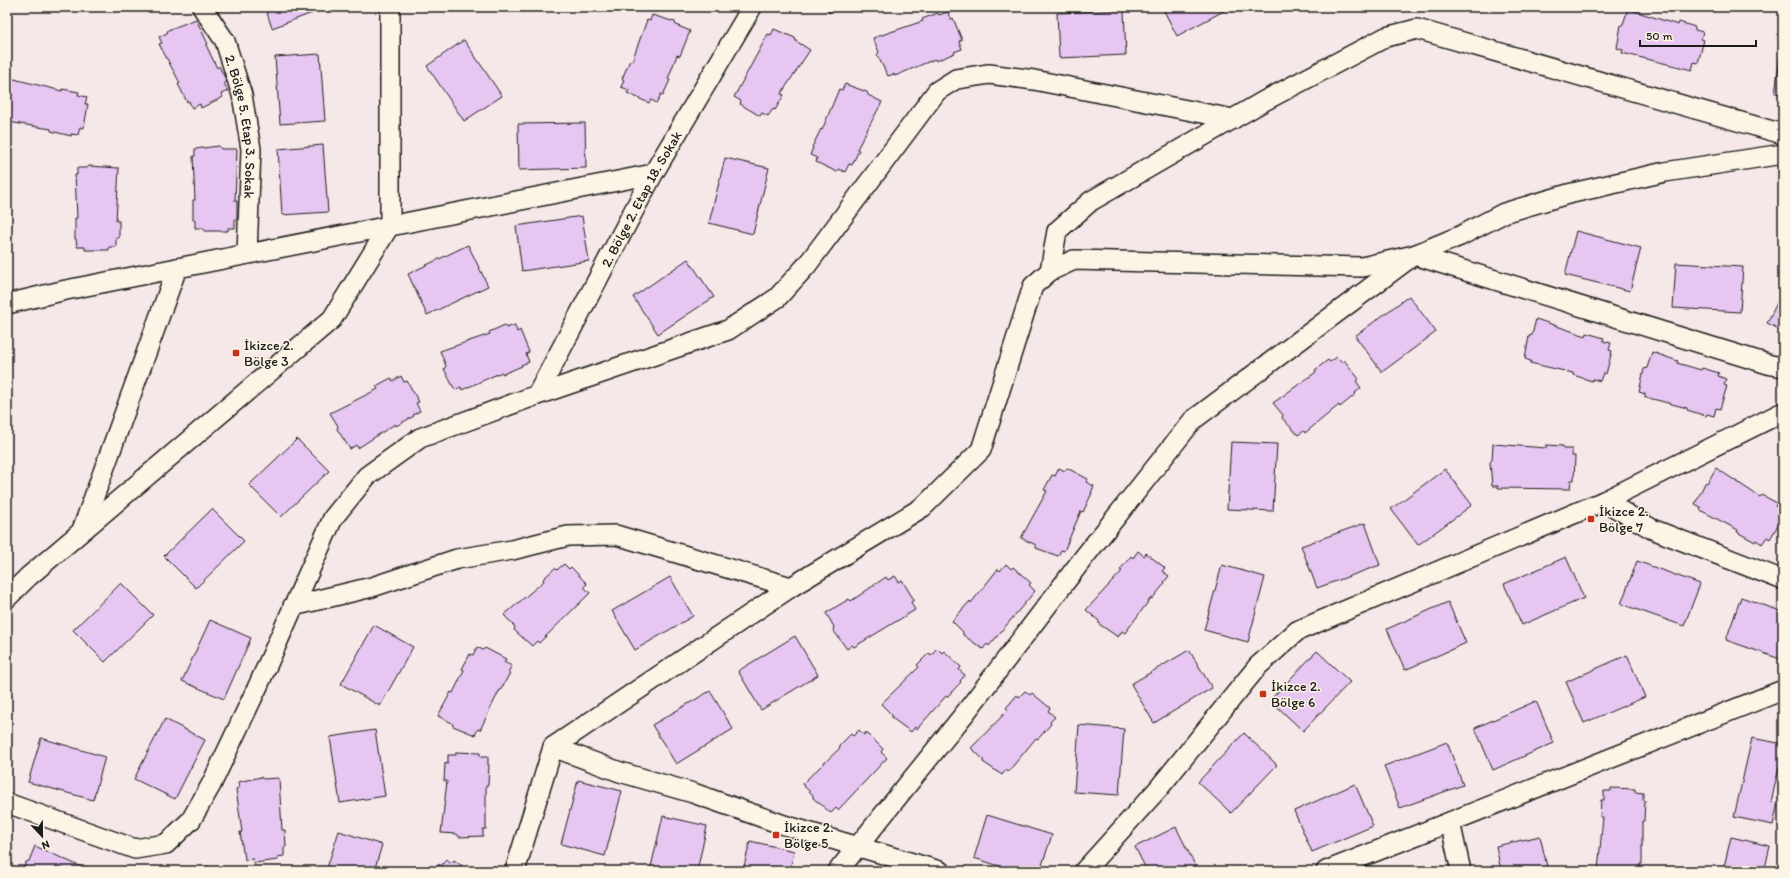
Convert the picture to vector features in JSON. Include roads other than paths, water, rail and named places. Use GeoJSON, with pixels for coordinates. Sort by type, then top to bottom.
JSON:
{"type":"FeatureCollection","features":[{"type":"Feature","properties":{"kind":"street","name":"2. Bölge 5. Etap 3. Sokak"},"geometry":{"type":"LineString","coordinates":[[202,7],[224,41],[242,95],[251,149],[247,254]]}},
{"type":"Feature","properties":{"kind":"street"},"geometry":{"type":"LineString","coordinates":[[7,598],[81,532],[332,319],[390,225],[390,7]]}},
{"type":"Feature","properties":{"kind":"street","name":"2. Bölge 2. Etap 18. Sokak"},"geometry":{"type":"LineString","coordinates":[[537,394],[653,174],[752,7]]}},
{"type":"Feature","properties":{"kind":"street"},"geometry":{"type":"LineString","coordinates":[[1050,271],[1057,231],[1091,201],[1264,101],[1386,37],[1417,28],[1783,134]]}},
{"type":"Feature","properties":{"kind":"street"},"geometry":{"type":"LineString","coordinates":[[7,803],[135,849],[166,844],[191,820],[210,785],[258,686],[333,518],[367,476],[420,438],[537,394],[728,330],[777,298],[807,266],[937,91],[956,79],[989,74],[1034,80],[1232,119]]}},
{"type":"Feature","properties":{"kind":"street"},"geometry":{"type":"LineString","coordinates":[[516,871],[553,747],[791,587],[923,507],[981,450],[1034,286],[1050,271],[1074,260],[1362,267],[1414,255],[1460,236],[1504,213],[1568,194],[1665,172],[1783,154]]}},
{"type":"Feature","properties":{"kind":"street"},"geometry":{"type":"LineString","coordinates":[[7,304],[390,225],[653,174]]}},
{"type":"Feature","properties":{"kind":"street"},"geometry":{"type":"LineString","coordinates":[[1414,255],[1770,365],[1783,367]]}},
{"type":"Feature","properties":{"kind":"street"},"geometry":{"type":"LineString","coordinates":[[838,871],[966,712],[1085,556],[1193,420],[1414,255]]}},
{"type":"Feature","properties":{"kind":"street"},"geometry":{"type":"LineString","coordinates":[[81,532],[177,268]]}},
{"type":"Feature","properties":{"kind":"street"},"geometry":{"type":"LineString","coordinates":[[1084,871],[1159,788],[1258,666],[1297,631],[1604,500],[1783,412]]}},
{"type":"Feature","properties":{"kind":"street"},"geometry":{"type":"LineString","coordinates":[[1604,500],[1652,529],[1783,580]]}},
{"type":"Feature","properties":{"kind":"street"},"geometry":{"type":"LineString","coordinates":[[293,606],[372,587],[457,559],[512,550],[568,536],[616,535],[791,587]]}},
{"type":"Feature","properties":{"kind":"street"},"geometry":{"type":"LineString","coordinates":[[1326,871],[1783,690]]}},
{"type":"Feature","properties":{"kind":"street"},"geometry":{"type":"LineString","coordinates":[[553,747],[620,772],[693,793],[781,824],[940,871]]}},
{"type":"Feature","properties":{"kind":"street"},"geometry":{"type":"LineString","coordinates":[[1450,822],[1462,871]]}},
{"type":"Feature","properties":{"kind":"place","name":"İkizce 2. Bölge 3"},"geometry":{"type":"Point","coordinates":[236,353]}},
{"type":"Feature","properties":{"kind":"place","name":"İkizce 2. Bölge 7"},"geometry":{"type":"Point","coordinates":[1591,519]}},
{"type":"Feature","properties":{"kind":"place","name":"İkizce 2. Bölge 6"},"geometry":{"type":"Point","coordinates":[1263,694]}},
{"type":"Feature","properties":{"kind":"place","name":"İkizce 2. Bölge 5"},"geometry":{"type":"Point","coordinates":[776,835]}}]}
